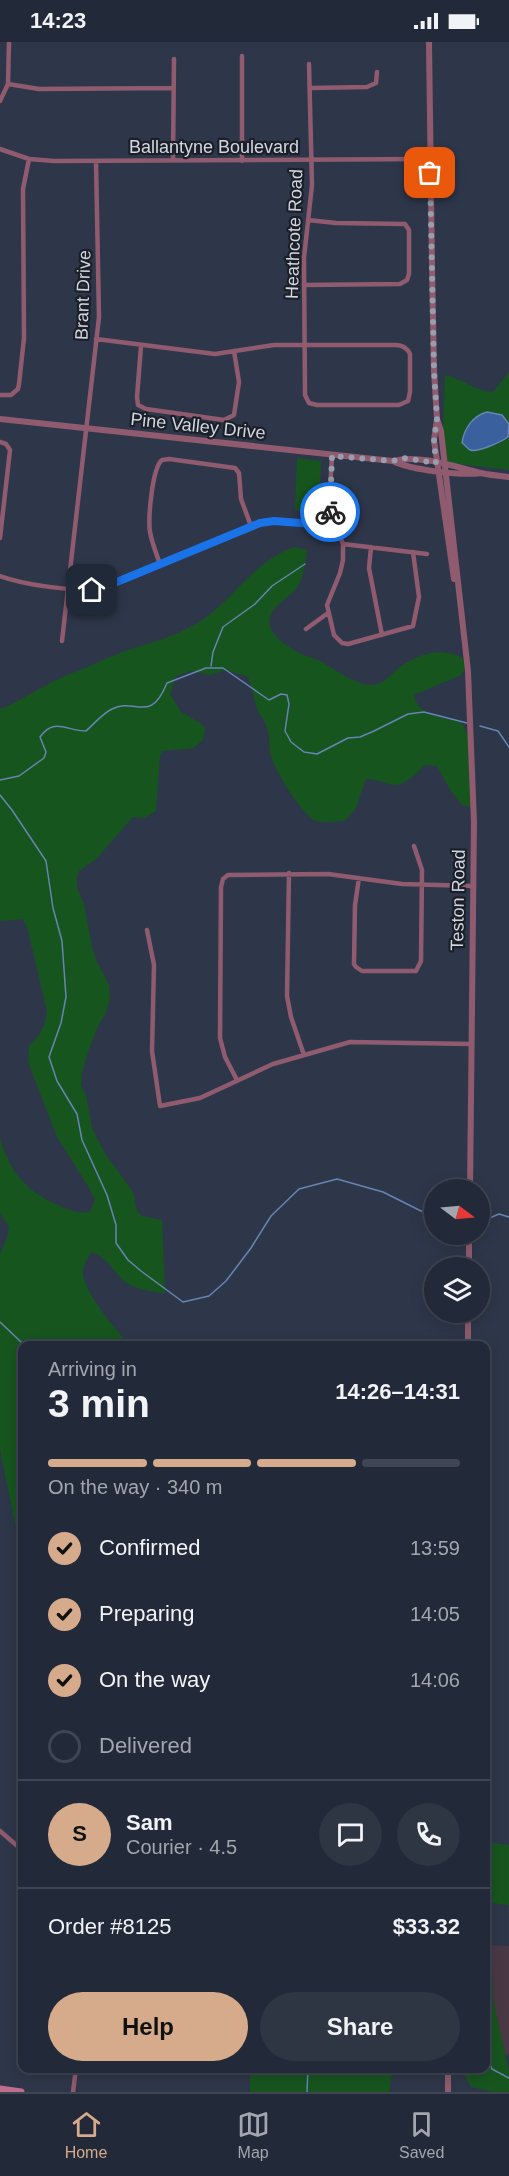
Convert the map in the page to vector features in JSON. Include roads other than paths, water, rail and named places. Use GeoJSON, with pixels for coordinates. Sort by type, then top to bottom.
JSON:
{"type":"FeatureCollection","features":[{"type":"Feature","properties":{"kind":"main road"},"geometry":{"type":"LineString","coordinates":[[0,2089],[21,2092]]}},
{"type":"Feature","properties":{"kind":"street"},"geometry":{"type":"LineString","coordinates":[[0,101],[8,84],[9,42]]}},
{"type":"Feature","properties":{"kind":"street","name":"Teston Road"},"geometry":{"type":"LineString","coordinates":[[429,42],[429,159],[437,419],[434,440],[458,604],[461,611]]}},
{"type":"Feature","properties":{"kind":"street"},"geometry":{"type":"LineString","coordinates":[[242,161],[243,56]]}},
{"type":"Feature","properties":{"kind":"street"},"geometry":{"type":"LineString","coordinates":[[173,160],[174,59]]}},
{"type":"Feature","properties":{"kind":"street","name":"Heathcote Road"},"geometry":{"type":"LineString","coordinates":[[305,346],[304,251],[312,185],[309,64]]}},
{"type":"Feature","properties":{"kind":"street"},"geometry":{"type":"LineString","coordinates":[[310,88],[367,87],[376,83],[377,72]]}},
{"type":"Feature","properties":{"kind":"street"},"geometry":{"type":"LineString","coordinates":[[8,84],[39,89],[173,88]]}},
{"type":"Feature","properties":{"kind":"street","name":"Ballantyne Boulevard"},"geometry":{"type":"LineString","coordinates":[[0,149],[29,159],[96,162],[429,159]]}},
{"type":"Feature","properties":{"kind":"street"},"geometry":{"type":"LineString","coordinates":[[0,395],[11,395],[18,389],[24,334],[23,189],[29,159]]}},
{"type":"Feature","properties":{"kind":"street","name":"Brant Drive"},"geometry":{"type":"LineString","coordinates":[[62,641],[100,306],[96,162]]}},
{"type":"Feature","properties":{"kind":"street"},"geometry":{"type":"LineString","coordinates":[[304,285],[400,284],[407,280],[409,274],[410,230],[405,224],[336,223],[308,220]]}},
{"type":"Feature","properties":{"kind":"street"},"geometry":{"type":"LineString","coordinates":[[96,339],[211,354],[268,346],[305,346],[403,346],[410,354],[408,401],[399,405],[317,405],[309,403],[305,395],[305,346]]}},
{"type":"Feature","properties":{"kind":"street"},"geometry":{"type":"LineString","coordinates":[[141,346],[138,405],[146,409],[224,420],[234,415],[239,388],[234,351]]}},
{"type":"Feature","properties":{"kind":"street","name":"Pine Valley Drive"},"geometry":{"type":"LineString","coordinates":[[0,418],[393,461],[405,467],[437,466],[509,477]]}},
{"type":"Feature","properties":{"kind":"street","name":"Teston Road"},"geometry":{"type":"LineString","coordinates":[[437,419],[441,431],[468,672],[474,822],[470,1179]]}},
{"type":"Feature","properties":{"kind":"street"},"geometry":{"type":"LineString","coordinates":[[0,442],[6,444],[10,450],[0,538]]}},
{"type":"Feature","properties":{"kind":"street"},"geometry":{"type":"LineString","coordinates":[[327,525],[332,456]]}},
{"type":"Feature","properties":{"kind":"street"},"geometry":{"type":"LineString","coordinates":[[160,564],[149,524],[157,465],[164,459],[237,468],[241,499],[251,526]]}},
{"type":"Feature","properties":{"kind":"street"},"geometry":{"type":"LineString","coordinates":[[0,576],[18,582],[84,590],[99,588],[251,526],[274,521],[327,525],[336,530],[343,544],[340,573],[327,603],[334,635],[344,644],[411,628],[414,624],[419,597],[413,552]]}},
{"type":"Feature","properties":{"kind":"street"},"geometry":{"type":"LineString","coordinates":[[343,544],[427,554]]}},
{"type":"Feature","properties":{"kind":"street"},"geometry":{"type":"LineString","coordinates":[[371,547],[369,568],[382,635]]}},
{"type":"Feature","properties":{"kind":"street"},"geometry":{"type":"LineString","coordinates":[[306,629],[328,613]]}},
{"type":"Feature","properties":{"kind":"street"},"geometry":{"type":"LineString","coordinates":[[359,878],[355,905],[354,963],[356,967],[362,971],[412,973],[418,969],[421,962],[422,864],[414,846]]}},
{"type":"Feature","properties":{"kind":"street"},"geometry":{"type":"LineString","coordinates":[[289,873],[287,996],[291,1017],[304,1055]]}},
{"type":"Feature","properties":{"kind":"street"},"geometry":{"type":"LineString","coordinates":[[237,1080],[225,1057],[220,1038],[221,883],[228,875],[332,874],[421,885],[473,886]]}},
{"type":"Feature","properties":{"kind":"street"},"geometry":{"type":"LineString","coordinates":[[147,930],[154,965],[152,1051],[160,1106],[200,1098],[273,1064],[358,1041],[471,1044]]}},
{"type":"Feature","properties":{"kind":"street"},"geometry":{"type":"LineString","coordinates":[[468,1323],[468,1341]]}},
{"type":"Feature","properties":{"kind":"street"},"geometry":{"type":"LineString","coordinates":[[0,1832],[18,1847]]}},
{"type":"Feature","properties":{"kind":"street"},"geometry":{"type":"LineString","coordinates":[[73,2092],[75,2073]]}},
{"type":"Feature","properties":{"kind":"street"},"geometry":{"type":"LineString","coordinates":[[446,2092],[448,2073]]}},
{"type":"Feature","properties":{"kind":"water"},"geometry":{"type":"Polygon","coordinates":[[[487,412],[502,415],[509,424],[508,437],[483,449],[470,450],[462,443],[465,432],[473,420],[487,412]]]}},
{"type":"Feature","properties":{"kind":"waterway"},"geometry":{"type":"LineString","coordinates":[[211,666],[213,652],[223,627],[255,604],[272,586],[305,564]]}},
{"type":"Feature","properties":{"kind":"waterway"},"geometry":{"type":"LineString","coordinates":[[0,780],[19,776],[44,758],[46,752],[40,737],[50,728],[61,726],[86,731],[112,709],[120,706],[148,707],[161,696],[167,683],[206,668],[223,668],[269,700],[281,694],[287,695],[289,704],[285,731],[291,742],[304,752],[317,754],[348,738],[360,737],[408,714],[424,712],[467,723]]}},
{"type":"Feature","properties":{"kind":"waterway"},"geometry":{"type":"LineString","coordinates":[[480,726],[498,731],[509,747]]}},
{"type":"Feature","properties":{"kind":"waterway"},"geometry":{"type":"LineString","coordinates":[[0,795],[46,861],[53,908],[62,941],[66,997],[61,1023],[49,1057],[57,1081],[77,1114],[82,1140],[107,1195],[116,1225],[116,1243],[128,1260],[183,1302],[209,1296],[226,1281],[271,1216],[299,1189],[337,1179],[383,1192],[424,1212]]}},
{"type":"Feature","properties":{"kind":"waterway"},"geometry":{"type":"LineString","coordinates":[[490,1218],[499,1214],[509,1217]]}},
{"type":"Feature","properties":{"kind":"waterway"},"geometry":{"type":"LineString","coordinates":[[0,1322],[20,1341]]}},
{"type":"Feature","properties":{"kind":"waterway"},"geometry":{"type":"LineString","coordinates":[[490,2065],[492,2069],[509,2078]]}},
{"type":"Feature","properties":{"kind":"waterway"},"geometry":{"type":"LineString","coordinates":[[307,2092],[308,2073]]}}]}
